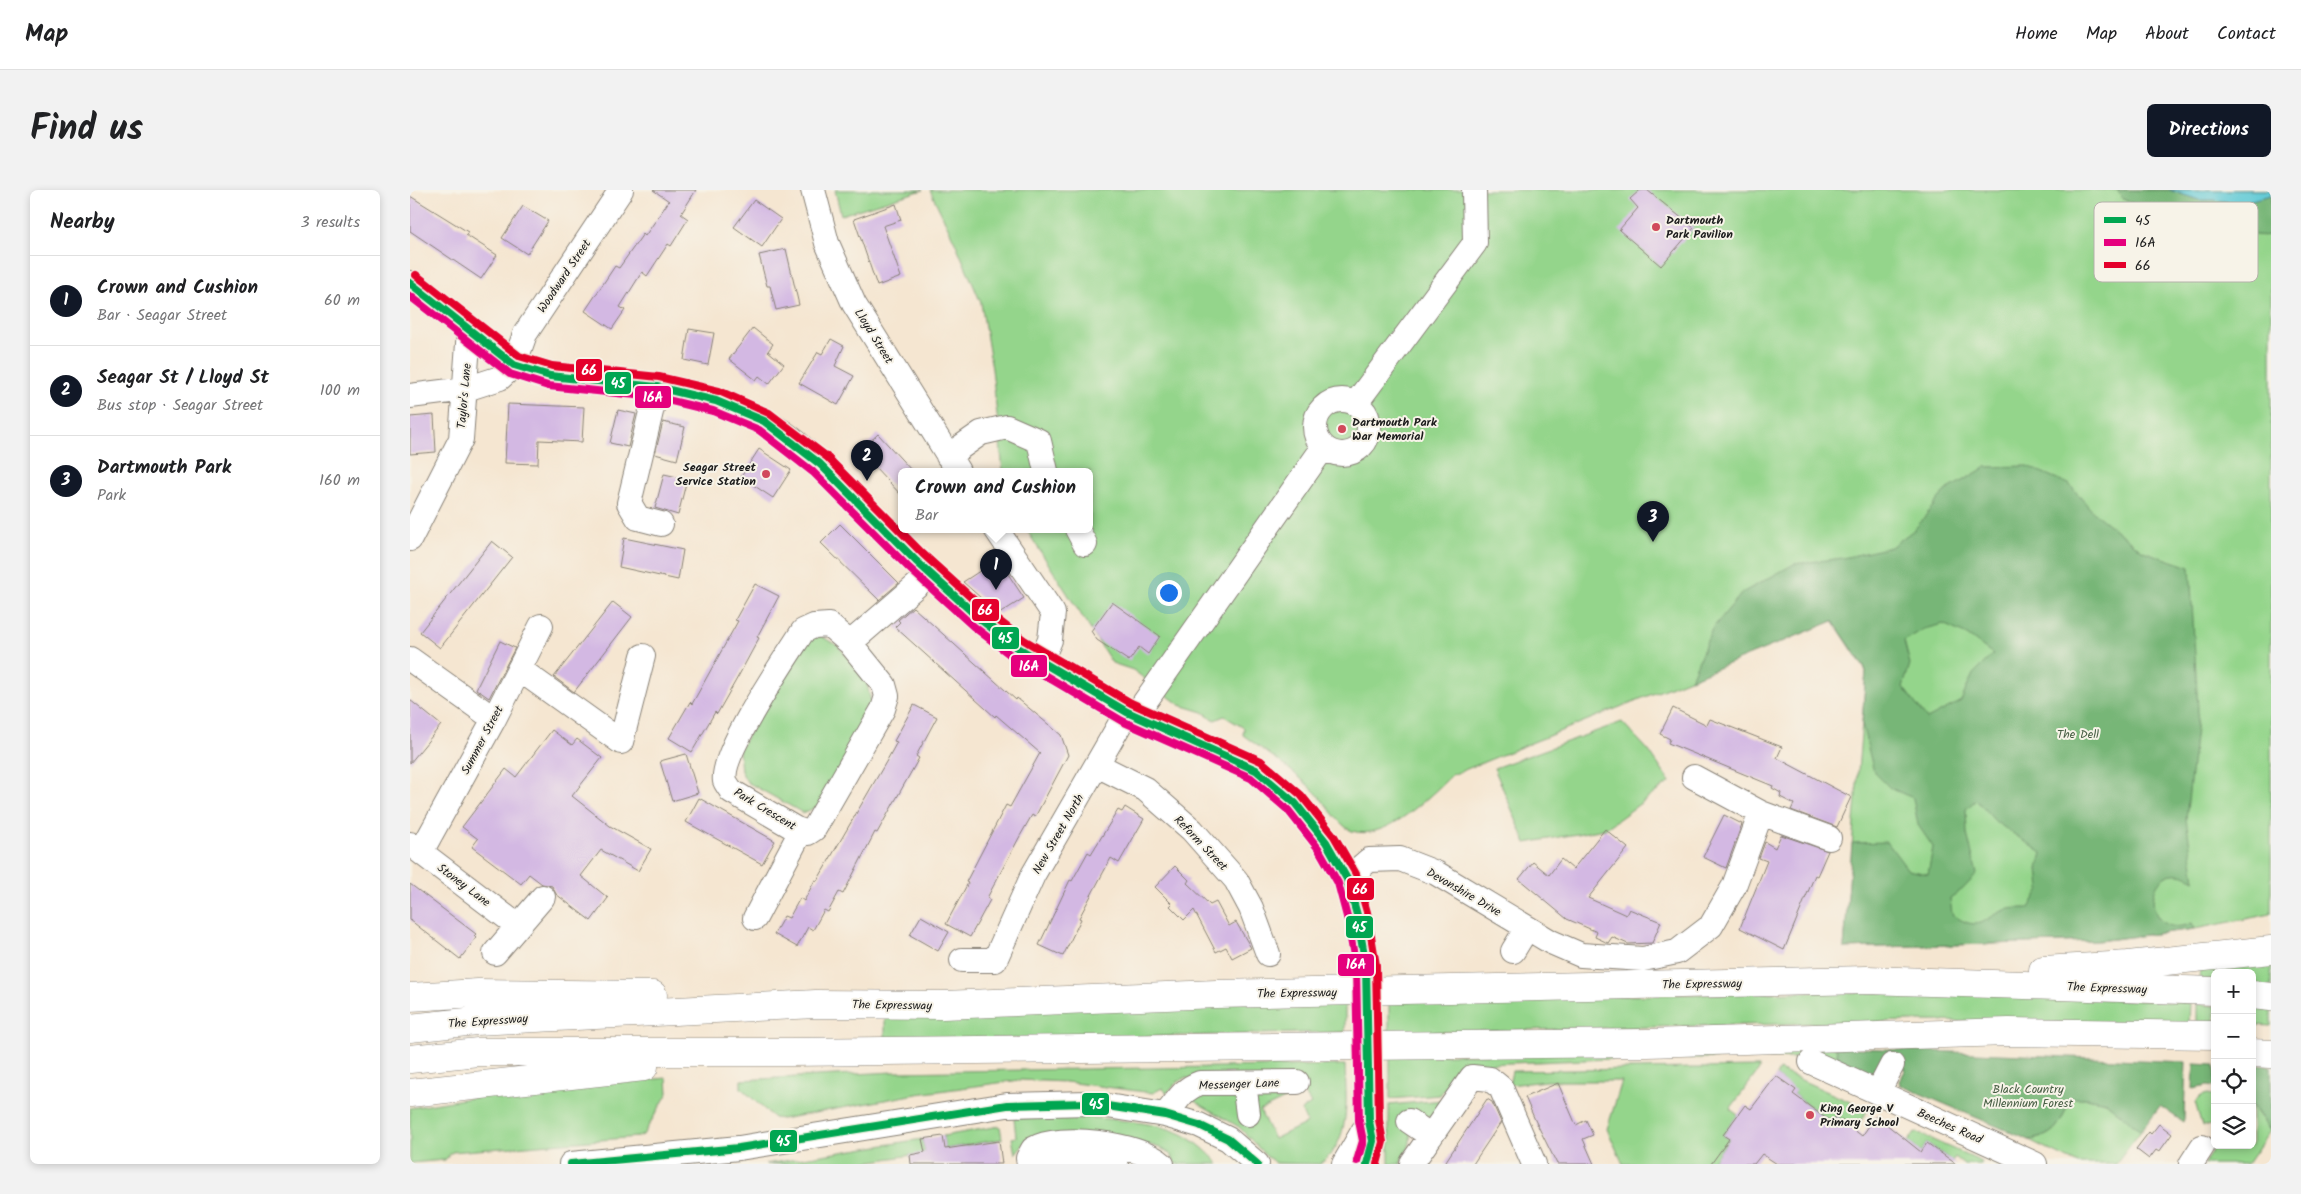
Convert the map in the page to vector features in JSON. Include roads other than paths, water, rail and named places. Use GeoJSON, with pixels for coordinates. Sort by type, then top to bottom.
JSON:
{"type":"FeatureCollection","features":[{"type":"Feature","properties":{"kind":"highway"},"geometry":{"type":"LineString","coordinates":[[1867,980],[2128,965],[2271,950]]}},
{"type":"Feature","properties":{"kind":"highway","name":"The Expressway"},"geometry":{"type":"LineString","coordinates":[[410,1028],[476,1021],[816,1004],[943,1005],[1216,994],[1867,980],[2211,991]]}},
{"type":"Feature","properties":{"kind":"highway"},"geometry":{"type":"LineString","coordinates":[[410,997],[478,993],[646,995],[816,1004]]}},
{"type":"Feature","properties":{"kind":"highway"},"geometry":{"type":"LineString","coordinates":[[2256,995],[2271,997]]}},
{"type":"Feature","properties":{"kind":"highway"},"geometry":{"type":"LineString","coordinates":[[410,1060],[478,1052],[790,1052],[1648,1044],[2009,1032],[2211,1035]]}},
{"type":"Feature","properties":{"kind":"highway"},"geometry":{"type":"LineString","coordinates":[[2009,1032],[2211,1050]]}},
{"type":"Feature","properties":{"kind":"highway"},"geometry":{"type":"LineString","coordinates":[[2256,1036],[2271,1037]]}},
{"type":"Feature","properties":{"kind":"highway"},"geometry":{"type":"LineString","coordinates":[[410,1093],[790,1052]]}},
{"type":"Feature","properties":{"kind":"highway"},"geometry":{"type":"LineString","coordinates":[[2256,1053],[2271,1054]]}},
{"type":"Feature","properties":{"kind":"street","name":"Woodward Street"},"geometry":{"type":"LineString","coordinates":[[514,365],[525,334],[621,190]]}},
{"type":"Feature","properties":{"kind":"street","name":"Lloyd Street"},"geometry":{"type":"LineString","coordinates":[[812,190],[827,244],[854,304],[953,464]]}},
{"type":"Feature","properties":{"kind":"street"},"geometry":{"type":"LineString","coordinates":[[1356,403],[1475,243],[1474,190]]}},
{"type":"Feature","properties":{"kind":"street"},"geometry":{"type":"LineString","coordinates":[[410,283],[514,365],[550,376],[657,387],[716,401],[742,410],[764,421],[781,432],[820,464],[930,574],[980,619],[1018,648],[1131,714],[1256,770],[1295,803],[1326,842],[1347,879],[1357,916],[1366,966],[1369,1121],[1373,1141],[1367,1164]]}},
{"type":"Feature","properties":{"kind":"street","name":"Taylor's Lane"},"geometry":{"type":"LineString","coordinates":[[410,539],[461,440],[469,330]]}},
{"type":"Feature","properties":{"kind":"street"},"geometry":{"type":"LineString","coordinates":[[410,396],[466,389],[500,378],[514,365]]}},
{"type":"Feature","properties":{"kind":"street"},"geometry":{"type":"LineString","coordinates":[[657,387],[629,504],[638,518],[661,524]]}},
{"type":"Feature","properties":{"kind":"street"},"geometry":{"type":"LineString","coordinates":[[1340,400],[1356,403],[1368,417],[1369,435],[1358,450],[1340,456],[1323,448],[1315,434],[1316,418],[1325,405],[1340,400]]}},
{"type":"Feature","properties":{"kind":"street"},"geometry":{"type":"LineString","coordinates":[[953,464],[981,433],[1007,427],[1039,441],[1045,468]]}},
{"type":"Feature","properties":{"kind":"street","name":"New Street North"},"geometry":{"type":"LineString","coordinates":[[962,960],[1004,960],[1034,875],[1097,765],[1131,714],[1323,448]]}},
{"type":"Feature","properties":{"kind":"street"},"geometry":{"type":"LineString","coordinates":[[999,533],[1053,613],[1050,640],[1041,661]]}},
{"type":"Feature","properties":{"kind":"street"},"geometry":{"type":"LineString","coordinates":[[850,643],[930,574]]}},
{"type":"Feature","properties":{"kind":"street","name":"Park Crescent"},"geometry":{"type":"LineString","coordinates":[[828,625],[850,643],[884,685],[887,696],[883,709],[814,829],[808,833],[801,831],[732,791],[725,780],[727,767],[740,734],[803,631],[814,626],[828,625]]}},
{"type":"Feature","properties":{"kind":"street","name":"Summer Street"},"geometry":{"type":"LineString","coordinates":[[416,848],[494,719],[541,626]]}},
{"type":"Feature","properties":{"kind":"street"},"geometry":{"type":"LineString","coordinates":[[519,669],[621,742],[643,656]]}},
{"type":"Feature","properties":{"kind":"street"},"geometry":{"type":"LineString","coordinates":[[410,659],[494,719]]}},
{"type":"Feature","properties":{"kind":"street","name":"Reform Street"},"geometry":{"type":"LineString","coordinates":[[1097,765],[1145,789],[1192,830],[1236,880],[1250,908],[1268,954]]}},
{"type":"Feature","properties":{"kind":"street"},"geometry":{"type":"LineString","coordinates":[[1694,777],[1762,813],[1829,838]]}},
{"type":"Feature","properties":{"kind":"street","name":"Devonshire Drive"},"geometry":{"type":"LineString","coordinates":[[1347,879],[1369,860],[1400,859],[1436,873],[1551,942],[1581,955],[1643,959],[1677,952],[1711,926],[1734,886],[1762,813]]}},
{"type":"Feature","properties":{"kind":"street"},"geometry":{"type":"LineString","coordinates":[[756,918],[801,831]]}},
{"type":"Feature","properties":{"kind":"street","name":"Stoney Lane"},"geometry":{"type":"LineString","coordinates":[[416,848],[518,926]]}},
{"type":"Feature","properties":{"kind":"street"},"geometry":{"type":"LineString","coordinates":[[495,953],[543,896]]}},
{"type":"Feature","properties":{"kind":"street"},"geometry":{"type":"LineString","coordinates":[[1513,951],[1527,928]]}},
{"type":"Feature","properties":{"kind":"street","name":"Beeches Road"},"geometry":{"type":"LineString","coordinates":[[1811,1062],[2035,1164]]}},
{"type":"Feature","properties":{"kind":"street"},"geometry":{"type":"LineString","coordinates":[[1878,1092],[1892,1065]]}},
{"type":"Feature","properties":{"kind":"street"},"geometry":{"type":"LineString","coordinates":[[1412,1163],[1472,1077],[1490,1079],[1500,1088],[1534,1164]]}},
{"type":"Feature","properties":{"kind":"street","name":"Messenger Lane"},"geometry":{"type":"LineString","coordinates":[[1165,1115],[1176,1104],[1186,1088],[1200,1083],[1297,1082]]}},
{"type":"Feature","properties":{"kind":"street"},"geometry":{"type":"LineString","coordinates":[[1244,1083],[1248,1114]]}},
{"type":"Feature","properties":{"kind":"street"},"geometry":{"type":"LineString","coordinates":[[571,1164],[605,1163],[739,1148],[1015,1104],[1088,1103],[1165,1115],[1199,1125],[1228,1139],[1257,1164]]}},
{"type":"Feature","properties":{"kind":"street"},"geometry":{"type":"LineString","coordinates":[[1344,1164],[1369,1121]]}},
{"type":"Feature","properties":{"kind":"street"},"geometry":{"type":"LineString","coordinates":[[1409,1121],[1431,1136]]}},
{"type":"Feature","properties":{"kind":"street"},"geometry":{"type":"LineString","coordinates":[[1199,1125],[1233,1164]]}},
{"type":"Feature","properties":{"kind":"street"},"geometry":{"type":"LineString","coordinates":[[1029,1164],[1028,1158],[1033,1149],[1053,1142],[1092,1143],[1135,1150],[1154,1158],[1162,1164]]}},
{"type":"Feature","properties":{"kind":"street"},"geometry":{"type":"LineString","coordinates":[[1046,1164],[1077,1157],[1104,1160],[1116,1164]]}},
{"type":"Feature","properties":{"kind":"water"},"geometry":{"type":"Polygon","coordinates":[[[2169,190],[2271,190],[2271,195],[2243,202],[2199,200],[2169,190]]]}},
{"type":"Feature","properties":{"kind":"place","name":"Dartmouth Park Pavilion"},"geometry":{"type":"Point","coordinates":[1656,227]}},
{"type":"Feature","properties":{"kind":"place","name":"Dartmouth Park War Memorial"},"geometry":{"type":"Point","coordinates":[1342,429]}},
{"type":"Feature","properties":{"kind":"place","name":"Seagar Street Service Station"},"geometry":{"type":"Point","coordinates":[766,474]}},
{"type":"Feature","properties":{"kind":"place","name":"Seagar St / Lloyd St"},"geometry":{"type":"Point","coordinates":[867,481]}},
{"type":"Feature","properties":{"kind":"place","name":"Dartmouth Park"},"geometry":{"type":"Point","coordinates":[1653,542]}},
{"type":"Feature","properties":{"kind":"place","name":"Crown and Cushion"},"geometry":{"type":"Point","coordinates":[996,590]}},
{"type":"Feature","properties":{"kind":"place","name":"King George V Primary School"},"geometry":{"type":"Point","coordinates":[1810,1115]}},
{"type":"Feature","properties":{"kind":"park label","name":"The Dell"},"geometry":{"type":"Point","coordinates":[2078,734]}},
{"type":"Feature","properties":{"kind":"park label","name":"Black Country Millennium Forest"},"geometry":{"type":"Point","coordinates":[2028,1096]}}]}
